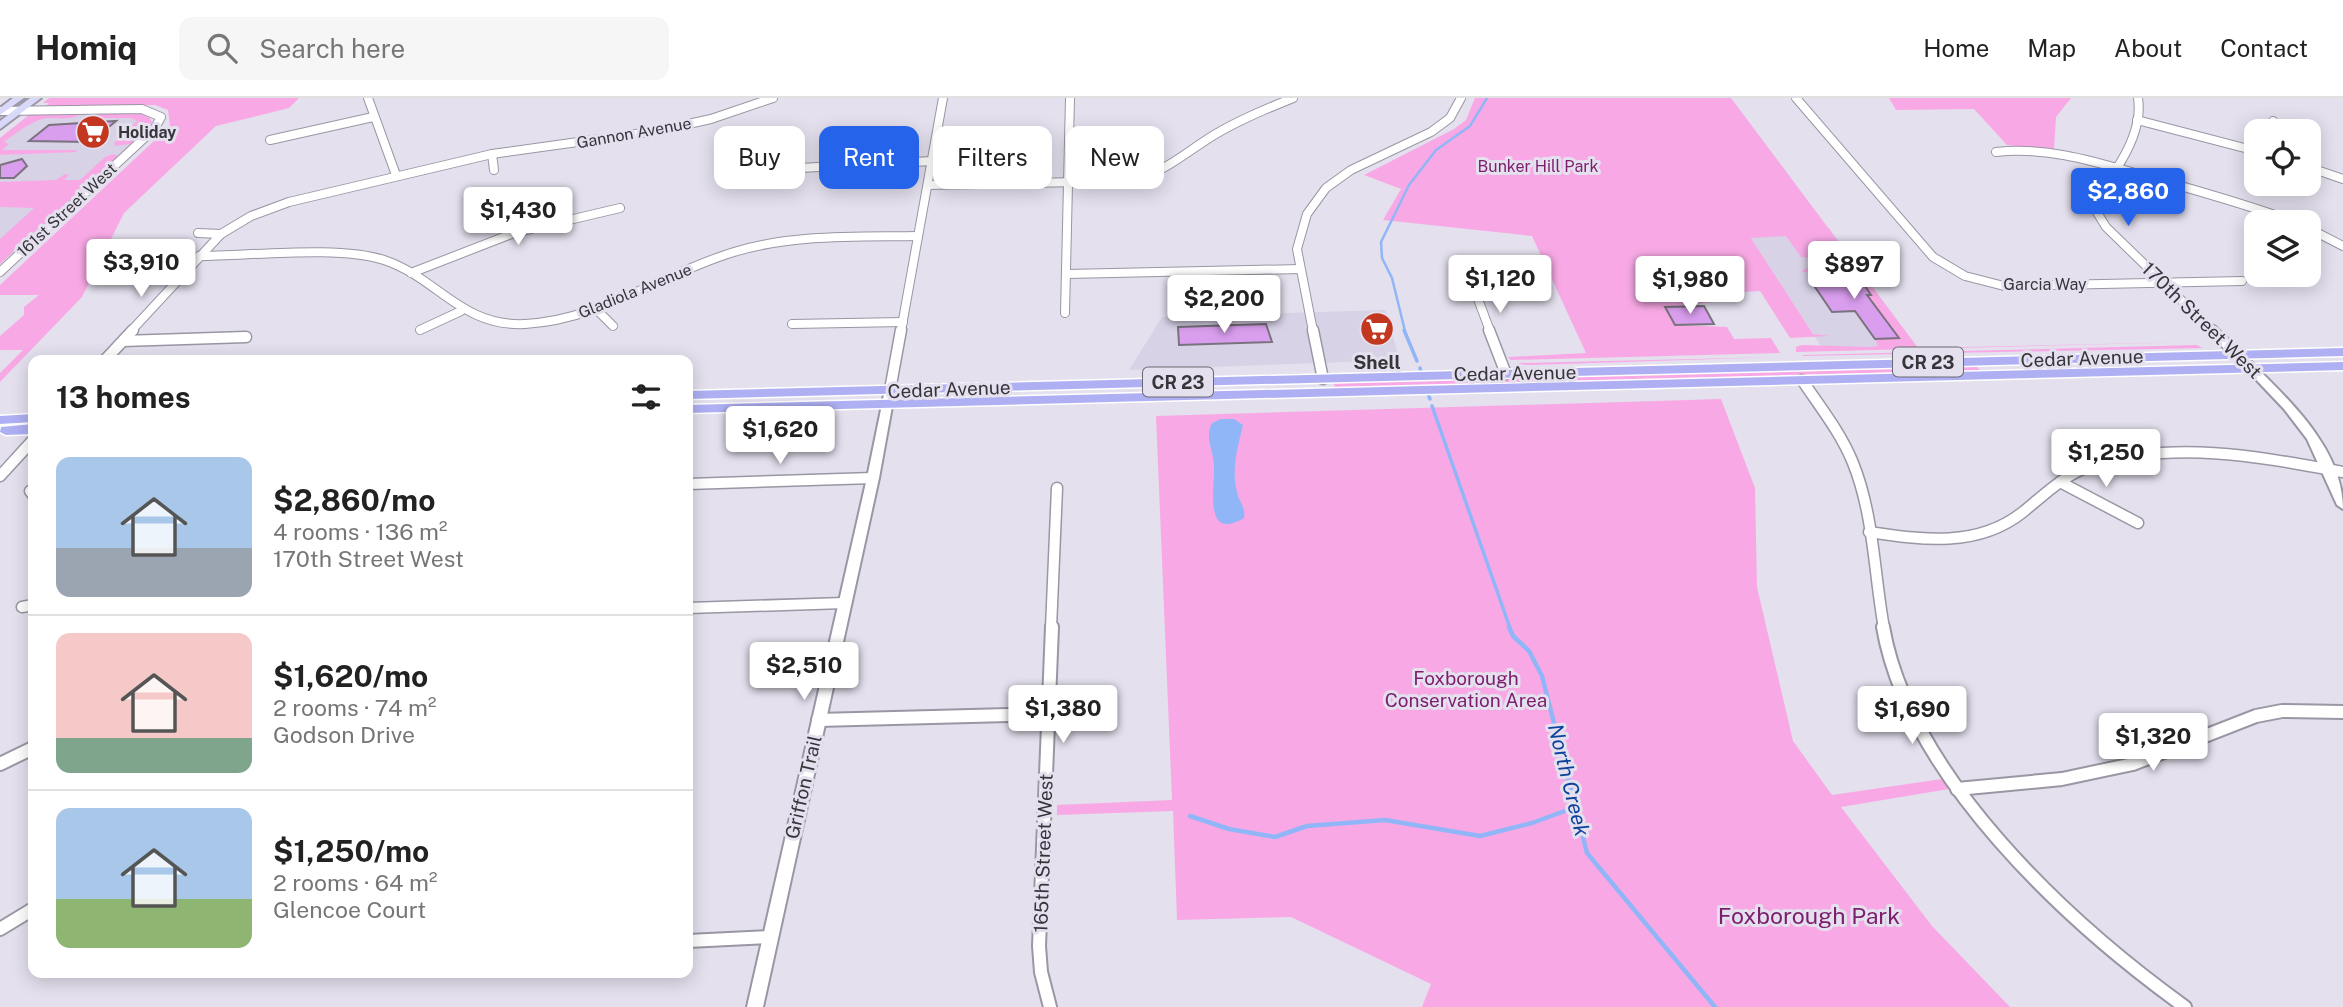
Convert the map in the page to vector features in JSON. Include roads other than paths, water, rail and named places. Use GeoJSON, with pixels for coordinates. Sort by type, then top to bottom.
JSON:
{"type":"FeatureCollection","features":[{"type":"Feature","properties":{"kind":"main road"},"geometry":{"type":"LineString","coordinates":[[1,111],[19,98]]}},
{"type":"Feature","properties":{"kind":"main road"},"geometry":{"type":"LineString","coordinates":[[0,126],[36,98]]}},
{"type":"Feature","properties":{"kind":"main road","name":"Cedar Avenue"},"geometry":{"type":"LineString","coordinates":[[693,409],[888,397],[1323,379],[2343,352]]}},
{"type":"Feature","properties":{"kind":"main road","name":"Cedar Avenue"},"geometry":{"type":"LineString","coordinates":[[693,395],[888,397],[1256,394],[2343,366]]}},
{"type":"Feature","properties":{"kind":"main road"},"geometry":{"type":"LineString","coordinates":[[1256,394],[1300,387],[1323,379]]}},
{"type":"Feature","properties":{"kind":"main road"},"geometry":{"type":"LineString","coordinates":[[0,409],[28,408]]}},
{"type":"Feature","properties":{"kind":"main road"},"geometry":{"type":"LineString","coordinates":[[0,420],[28,418]]}},
{"type":"Feature","properties":{"kind":"main road"},"geometry":{"type":"LineString","coordinates":[[0,430],[28,429]]}},
{"type":"Feature","properties":{"kind":"street"},"geometry":{"type":"LineString","coordinates":[[368,98],[396,175]]}},
{"type":"Feature","properties":{"kind":"street","name":"Gannon Avenue"},"geometry":{"type":"LineString","coordinates":[[110,355],[221,234],[251,216],[277,206],[396,175],[492,154],[657,131],[711,119],[774,98]]}},
{"type":"Feature","properties":{"kind":"street"},"geometry":{"type":"LineString","coordinates":[[888,397],[943,98]]}},
{"type":"Feature","properties":{"kind":"street"},"geometry":{"type":"LineString","coordinates":[[1070,98],[1070,126]]}},
{"type":"Feature","properties":{"kind":"street"},"geometry":{"type":"LineString","coordinates":[[1164,170],[1239,121],[1293,98]]}},
{"type":"Feature","properties":{"kind":"street"},"geometry":{"type":"LineString","coordinates":[[1323,379],[1297,249],[1299,231],[1306,211],[1317,196],[1351,169],[1433,131],[1450,119],[1458,109],[1461,98]]}},
{"type":"Feature","properties":{"kind":"street","name":"Garcia Way"},"geometry":{"type":"LineString","coordinates":[[1796,98],[1933,257],[1947,268],[1981,282],[2004,286],[2242,281]]}},
{"type":"Feature","properties":{"kind":"street","name":"170th Street West"},"geometry":{"type":"LineString","coordinates":[[2138,98],[2140,111],[2137,120],[2117,168],[2095,200],[2096,213],[2106,227],[2251,368],[2301,422],[2319,450],[2343,505]]}},
{"type":"Feature","properties":{"kind":"street","name":"161st Street West"},"geometry":{"type":"LineString","coordinates":[[1,270],[155,128],[161,117],[142,109],[20,110]]}},
{"type":"Feature","properties":{"kind":"street"},"geometry":{"type":"LineString","coordinates":[[1,111],[20,110]]}},
{"type":"Feature","properties":{"kind":"street"},"geometry":{"type":"LineString","coordinates":[[270,141],[373,117]]}},
{"type":"Feature","properties":{"kind":"street"},"geometry":{"type":"LineString","coordinates":[[2137,120],[2244,146]]}},
{"type":"Feature","properties":{"kind":"street"},"geometry":{"type":"LineString","coordinates":[[1996,152],[2018,148],[2036,150],[2192,188],[2258,210]]}},
{"type":"Feature","properties":{"kind":"street"},"geometry":{"type":"LineString","coordinates":[[492,154],[494,170]]}},
{"type":"Feature","properties":{"kind":"street"},"geometry":{"type":"LineString","coordinates":[[805,168],[932,161]]}},
{"type":"Feature","properties":{"kind":"street"},"geometry":{"type":"LineString","coordinates":[[2321,171],[2343,179]]}},
{"type":"Feature","properties":{"kind":"street"},"geometry":{"type":"LineString","coordinates":[[928,186],[1066,183]]}},
{"type":"Feature","properties":{"kind":"street"},"geometry":{"type":"LineString","coordinates":[[1065,313],[1069,189]]}},
{"type":"Feature","properties":{"kind":"street"},"geometry":{"type":"LineString","coordinates":[[411,273],[514,233],[620,208]]}},
{"type":"Feature","properties":{"kind":"street"},"geometry":{"type":"LineString","coordinates":[[198,233],[221,234]]}},
{"type":"Feature","properties":{"kind":"street"},"geometry":{"type":"LineString","coordinates":[[2321,235],[2343,246]]}},
{"type":"Feature","properties":{"kind":"street","name":"Gladiola Avenue"},"geometry":{"type":"LineString","coordinates":[[199,256],[355,254],[382,259],[411,273],[461,311],[494,323],[522,324],[558,320],[596,309],[711,260],[761,245],[813,238],[918,236]]}},
{"type":"Feature","properties":{"kind":"street"},"geometry":{"type":"LineString","coordinates":[[1466,267],[1506,374]]}},
{"type":"Feature","properties":{"kind":"street"},"geometry":{"type":"LineString","coordinates":[[1067,274],[1300,269]]}},
{"type":"Feature","properties":{"kind":"street"},"geometry":{"type":"LineString","coordinates":[[596,309],[613,326]]}},
{"type":"Feature","properties":{"kind":"street"},"geometry":{"type":"LineString","coordinates":[[420,330],[461,311]]}},
{"type":"Feature","properties":{"kind":"street"},"geometry":{"type":"LineString","coordinates":[[792,324],[903,321]]}},
{"type":"Feature","properties":{"kind":"street"},"geometry":{"type":"LineString","coordinates":[[123,341],[246,337]]}},
{"type":"Feature","properties":{"kind":"street"},"geometry":{"type":"LineString","coordinates":[[1802,380],[1851,458],[1860,483],[1870,532],[1882,626],[1892,668],[1915,721],[1957,789],[2010,853],[2090,932],[2185,1007]]}},
{"type":"Feature","properties":{"kind":"street","name":"Griffon Trail"},"geometry":{"type":"LineString","coordinates":[[755,1007],[873,478],[888,397]]}},
{"type":"Feature","properties":{"kind":"street"},"geometry":{"type":"LineString","coordinates":[[0,476],[28,445]]}},
{"type":"Feature","properties":{"kind":"street"},"geometry":{"type":"LineString","coordinates":[[1870,532],[1944,540],[1986,533],[2016,517],[2060,482],[2092,465],[2135,454],[2229,452],[2343,472]]}},
{"type":"Feature","properties":{"kind":"street"},"geometry":{"type":"LineString","coordinates":[[693,484],[873,478]]}},
{"type":"Feature","properties":{"kind":"street"},"geometry":{"type":"LineString","coordinates":[[2060,482],[2138,523]]}},
{"type":"Feature","properties":{"kind":"street","name":"165th Street West"},"geometry":{"type":"LineString","coordinates":[[1050,1007],[1041,972],[1039,946],[1057,488]]}},
{"type":"Feature","properties":{"kind":"street"},"geometry":{"type":"LineString","coordinates":[[693,608],[844,603]]}},
{"type":"Feature","properties":{"kind":"street"},"geometry":{"type":"LineString","coordinates":[[1957,789],[2062,779],[2133,764],[2256,716],[2282,711],[2343,712]]}},
{"type":"Feature","properties":{"kind":"street"},"geometry":{"type":"LineString","coordinates":[[818,720],[1048,714]]}},
{"type":"Feature","properties":{"kind":"street"},"geometry":{"type":"LineString","coordinates":[[0,764],[28,750]]}},
{"type":"Feature","properties":{"kind":"street"},"geometry":{"type":"LineString","coordinates":[[0,929],[28,916]]}},
{"type":"Feature","properties":{"kind":"street"},"geometry":{"type":"LineString","coordinates":[[693,941],[770,937]]}},
{"type":"Feature","properties":{"kind":"water"},"geometry":{"type":"Polygon","coordinates":[[[1221,419],[1234,419],[1243,425],[1235,475],[1244,518],[1231,524],[1222,523],[1214,509],[1214,460],[1209,434],[1212,423],[1221,419]]]}},
{"type":"Feature","properties":{"kind":"waterway","name":"North Creek"},"geometry":{"type":"LineString","coordinates":[[1405,331],[1392,278],[1382,258],[1381,242],[1409,185],[1436,150],[1470,126],[1487,98]]}},
{"type":"Feature","properties":{"kind":"waterway","name":"North Creek"},"geometry":{"type":"LineString","coordinates":[[1404,330],[1417,361]]}},
{"type":"Feature","properties":{"kind":"waterway","name":"North Creek"},"geometry":{"type":"LineString","coordinates":[[1420,368],[1421,372]]}},
{"type":"Feature","properties":{"kind":"waterway","name":"North Creek"},"geometry":{"type":"LineString","coordinates":[[1428,394],[1430,399]]}},
{"type":"Feature","properties":{"kind":"waterway","name":"North Creek"},"geometry":{"type":"LineString","coordinates":[[1432,406],[1510,628]]}},
{"type":"Feature","properties":{"kind":"waterway","name":"North Creek"},"geometry":{"type":"LineString","coordinates":[[1509,627],[1513,636],[1529,651],[1542,676],[1587,853],[1715,1007]]}},
{"type":"Feature","properties":{"kind":"waterway"},"geometry":{"type":"LineString","coordinates":[[1190,816],[1229,829],[1275,837],[1307,826],[1385,820],[1480,836],[1532,823],[1573,808]]}},
{"type":"Feature","properties":{"kind":"place","name":"Holiday"},"geometry":{"type":"Point","coordinates":[93,132]}},
{"type":"Feature","properties":{"kind":"place","name":"Shell"},"geometry":{"type":"Point","coordinates":[1377,329]}},
{"type":"Feature","properties":{"kind":"park label","name":"Bunker Hill Park"},"geometry":{"type":"Point","coordinates":[1538,166]}},
{"type":"Feature","properties":{"kind":"park label","name":"Foxborough Conservation Area"},"geometry":{"type":"Point","coordinates":[1466,689]}},
{"type":"Feature","properties":{"kind":"park label","name":"Foxborough Park"},"geometry":{"type":"Point","coordinates":[1809,915]}}]}
